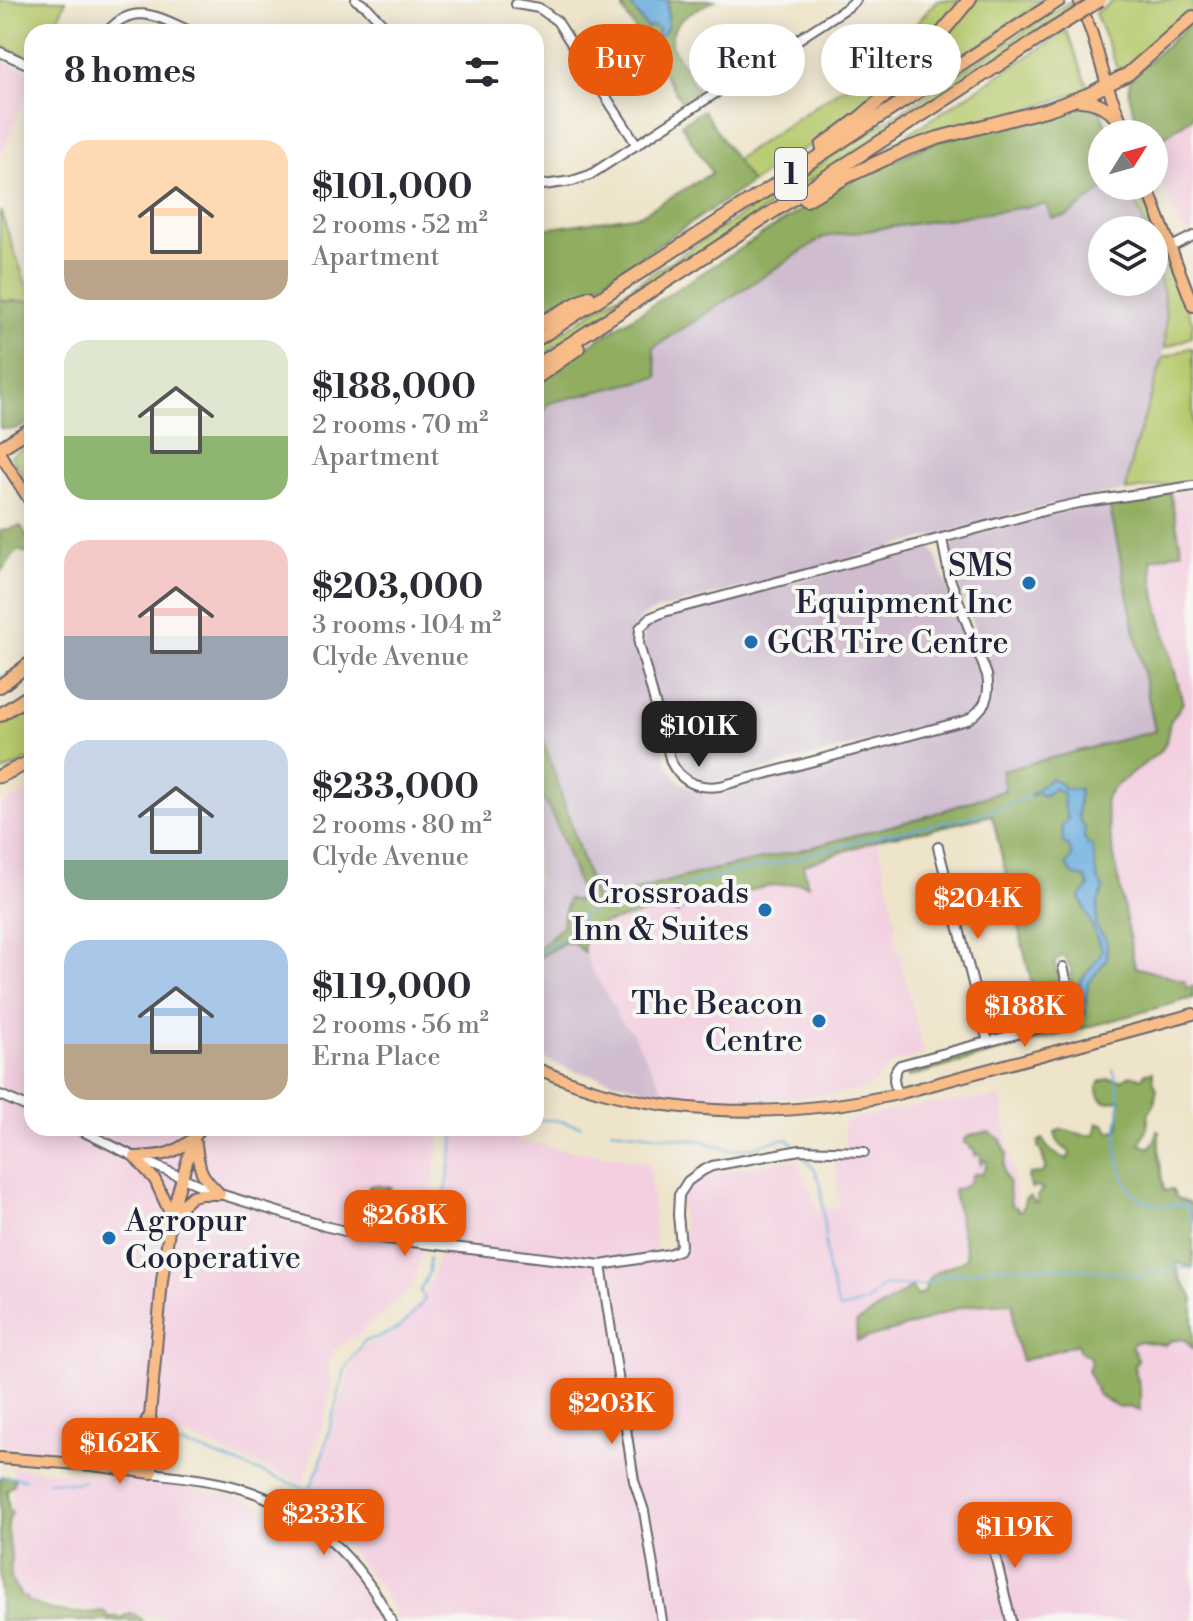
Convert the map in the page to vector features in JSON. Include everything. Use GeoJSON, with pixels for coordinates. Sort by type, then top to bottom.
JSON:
{"type":"FeatureCollection","features":[{"type":"Feature","properties":{"kind":"highway"},"geometry":{"type":"LineString","coordinates":[[544,321],[605,288],[706,222],[723,218],[732,204],[814,151],[878,103],[916,66],[969,0]]}},
{"type":"Feature","properties":{"kind":"highway","name":"1"},"geometry":{"type":"LineString","coordinates":[[544,335],[1059,0]]}},
{"type":"Feature","properties":{"kind":"highway","name":"1"},"geometry":{"type":"LineString","coordinates":[[544,361],[1100,0]]}},
{"type":"Feature","properties":{"kind":"highway"},"geometry":{"type":"LineString","coordinates":[[544,372],[735,244],[742,231],[762,227],[846,177],[909,148],[1076,100],[1128,74],[1193,17]]}},
{"type":"Feature","properties":{"kind":"highway"},"geometry":{"type":"LineString","coordinates":[[1076,100],[1100,103],[1117,120]]}},
{"type":"Feature","properties":{"kind":"highway"},"geometry":{"type":"LineString","coordinates":[[0,434],[24,433]]}},
{"type":"Feature","properties":{"kind":"highway"},"geometry":{"type":"LineString","coordinates":[[0,448],[24,435]]}},
{"type":"Feature","properties":{"kind":"highway"},"geometry":{"type":"LineString","coordinates":[[0,454],[24,436]]}},
{"type":"Feature","properties":{"kind":"highway"},"geometry":{"type":"LineString","coordinates":[[0,687],[24,670]]}},
{"type":"Feature","properties":{"kind":"highway"},"geometry":{"type":"LineString","coordinates":[[0,715],[24,699]]}},
{"type":"Feature","properties":{"kind":"highway"},"geometry":{"type":"LineString","coordinates":[[0,776],[24,765]]}},
{"type":"Feature","properties":{"kind":"main road"},"geometry":{"type":"LineString","coordinates":[[1079,0],[1120,120]]}},
{"type":"Feature","properties":{"kind":"main road"},"geometry":{"type":"LineString","coordinates":[[1153,200],[1193,306]]}},
{"type":"Feature","properties":{"kind":"main road"},"geometry":{"type":"LineString","coordinates":[[0,454],[24,492]]}},
{"type":"Feature","properties":{"kind":"main road"},"geometry":{"type":"LineString","coordinates":[[544,1071],[617,1097],[674,1107],[816,1108],[898,1094],[1174,1020],[1193,1012]]}},
{"type":"Feature","properties":{"kind":"main road"},"geometry":{"type":"LineString","coordinates":[[135,1157],[171,1153],[194,1136]]}},
{"type":"Feature","properties":{"kind":"main road"},"geometry":{"type":"LineString","coordinates":[[0,1458],[152,1473],[150,1416],[171,1215],[197,1136]]}},
{"type":"Feature","properties":{"kind":"main road"},"geometry":{"type":"LineString","coordinates":[[198,1136],[199,1168],[220,1194]]}},
{"type":"Feature","properties":{"kind":"main road"},"geometry":{"type":"LineString","coordinates":[[135,1157],[155,1180],[171,1215]]}},
{"type":"Feature","properties":{"kind":"main road"},"geometry":{"type":"LineString","coordinates":[[171,1215],[192,1196],[220,1194]]}},
{"type":"Feature","properties":{"kind":"main road"},"geometry":{"type":"LineString","coordinates":[[91,1465],[123,1459],[135,1452],[142,1442],[145,1422],[150,1416]]}},
{"type":"Feature","properties":{"kind":"street"},"geometry":{"type":"LineString","coordinates":[[356,0],[383,24]]}},
{"type":"Feature","properties":{"kind":"street"},"geometry":{"type":"LineString","coordinates":[[544,185],[582,179],[856,0]]}},
{"type":"Feature","properties":{"kind":"street"},"geometry":{"type":"LineString","coordinates":[[516,4],[539,8],[557,21],[637,145]]}},
{"type":"Feature","properties":{"kind":"street"},"geometry":{"type":"LineString","coordinates":[[116,24],[122,18],[137,13],[174,24]]}},
{"type":"Feature","properties":{"kind":"street"},"geometry":{"type":"LineString","coordinates":[[0,52],[24,62]]}},
{"type":"Feature","properties":{"kind":"street"},"geometry":{"type":"LineString","coordinates":[[1171,247],[1193,236]]}},
{"type":"Feature","properties":{"kind":"street"},"geometry":{"type":"LineString","coordinates":[[942,539],[950,579],[989,685],[986,702],[975,716],[720,786],[694,784],[679,775],[671,762],[639,644],[640,628],[656,615],[664,612],[1079,503],[1193,486]]}},
{"type":"Feature","properties":{"kind":"street"},"geometry":{"type":"LineString","coordinates":[[938,847],[988,1042]]}},
{"type":"Feature","properties":{"kind":"street"},"geometry":{"type":"LineString","coordinates":[[898,1094],[894,1075],[900,1065],[1062,1022],[1070,1017],[1073,1007],[1063,967]]}},
{"type":"Feature","properties":{"kind":"street"},"geometry":{"type":"LineString","coordinates":[[0,1095],[24,1106]]}},
{"type":"Feature","properties":{"kind":"street"},"geometry":{"type":"LineString","coordinates":[[92,1136],[220,1194],[324,1226],[371,1237],[601,1265],[679,1250],[679,1195],[692,1178],[712,1166],[800,1150],[864,1152]]}},
{"type":"Feature","properties":{"kind":"street"},"geometry":{"type":"LineString","coordinates":[[601,1265],[634,1481],[644,1511],[662,1621]]}},
{"type":"Feature","properties":{"kind":"street"},"geometry":{"type":"LineString","coordinates":[[152,1473],[242,1489],[287,1508],[327,1538],[351,1562],[374,1591],[391,1621]]}},
{"type":"Feature","properties":{"kind":"street"},"geometry":{"type":"LineString","coordinates":[[988,1526],[1011,1621]]}},
{"type":"Feature","properties":{"kind":"shaded area"},"geometry":{"type":"Polygon","coordinates":[[[0,59],[24,70],[24,100],[0,157],[0,59]]]}},
{"type":"Feature","properties":{"kind":"shaded area"},"geometry":{"type":"Polygon","coordinates":[[[1193,117],[1193,231],[1186,232],[1180,227],[1168,197],[1168,134],[1193,117]]]}},
{"type":"Feature","properties":{"kind":"shaded area"},"geometry":{"type":"Polygon","coordinates":[[[1088,200],[1135,200],[1141,216],[1088,216],[1088,296],[1164,296],[1166,344],[1132,457],[1126,491],[1038,508],[654,611],[637,622],[635,641],[667,762],[680,782],[695,790],[724,790],[966,725],[988,709],[994,683],[951,568],[951,550],[955,542],[1039,517],[1109,502],[1155,731],[1002,770],[1006,790],[924,816],[595,901],[544,743],[544,410],[548,403],[657,377],[653,348],[824,237],[1047,203],[1066,216],[1088,200]]]}},
{"type":"Feature","properties":{"kind":"shaded area"},"geometry":{"type":"Polygon","coordinates":[[[1193,492],[1193,986],[1187,988],[1185,981],[1135,967],[1105,802],[1113,788],[1162,750],[1174,716],[1151,560],[1182,551],[1170,493],[1193,492]]]}},
{"type":"Feature","properties":{"kind":"shaded area"},"geometry":{"type":"Polygon","coordinates":[[[926,548],[932,549],[935,554],[980,669],[982,699],[974,710],[961,717],[721,781],[700,781],[682,772],[674,760],[644,647],[644,630],[648,623],[926,548]]]}},
{"type":"Feature","properties":{"kind":"shaded area"},"geometry":{"type":"Polygon","coordinates":[[[24,794],[24,1136],[440,1136],[423,1249],[411,1290],[357,1335],[334,1349],[328,1367],[332,1387],[303,1483],[163,1427],[140,1426],[139,1439],[131,1450],[111,1455],[0,1446],[0,805],[24,794]]]}},
{"type":"Feature","properties":{"kind":"shaded area"},"geometry":{"type":"Polygon","coordinates":[[[544,799],[582,897],[564,910],[561,928],[544,943],[544,799]]]}},
{"type":"Feature","properties":{"kind":"shaded area"},"geometry":{"type":"Polygon","coordinates":[[[878,841],[897,928],[893,930],[924,1054],[893,1063],[869,1088],[844,1093],[769,1099],[666,1094],[631,1031],[618,1019],[615,1008],[592,970],[584,952],[584,938],[601,924],[669,907],[677,914],[694,899],[770,886],[807,884],[803,865],[878,841]]]}},
{"type":"Feature","properties":{"kind":"shaded area"},"geometry":{"type":"Polygon","coordinates":[[[572,942],[584,952],[618,1019],[631,1031],[666,1094],[574,1071],[544,1058],[544,955],[563,943],[572,942]]]}},
{"type":"Feature","properties":{"kind":"shaded area"},"geometry":{"type":"Polygon","coordinates":[[[1001,1097],[1019,1215],[942,1270],[856,1322],[882,1333],[958,1308],[1013,1303],[1014,1335],[1022,1361],[1053,1277],[1181,1274],[1193,1305],[1193,1621],[398,1621],[376,1582],[357,1559],[310,1517],[311,1491],[361,1347],[393,1334],[419,1303],[432,1278],[441,1239],[454,1136],[514,1136],[567,1150],[649,1162],[657,1261],[687,1256],[680,1195],[687,1185],[708,1174],[797,1158],[818,1211],[840,1207],[834,1158],[842,1153],[846,1142],[843,1121],[925,1104],[1001,1097]]]}},
{"type":"Feature","properties":{"kind":"shaded area"},"geometry":{"type":"Polygon","coordinates":[[[14,1467],[178,1484],[217,1495],[228,1494],[277,1511],[305,1528],[334,1553],[363,1586],[385,1621],[192,1621],[9,1599],[14,1467]]]}},
{"type":"Feature","properties":{"kind":"green space"},"geometry":{"type":"Polygon","coordinates":[[[0,0],[66,0],[56,24],[24,24],[24,56],[0,45],[0,0]]]}},
{"type":"Feature","properties":{"kind":"green space"},"geometry":{"type":"Polygon","coordinates":[[[625,0],[633,0],[635,11],[644,24],[632,24],[623,10],[625,0]]]}},
{"type":"Feature","properties":{"kind":"green space"},"geometry":{"type":"Polygon","coordinates":[[[668,0],[715,0],[685,17],[673,32],[673,24],[664,24],[668,18],[668,0]]]}},
{"type":"Feature","properties":{"kind":"green space"},"geometry":{"type":"Polygon","coordinates":[[[937,0],[962,0],[943,24],[916,24],[937,0]]]}},
{"type":"Feature","properties":{"kind":"green space"},"geometry":{"type":"Polygon","coordinates":[[[973,0],[1045,0],[961,58],[961,24],[951,24],[973,0]]]}},
{"type":"Feature","properties":{"kind":"green space"},"geometry":{"type":"Polygon","coordinates":[[[1115,0],[1193,0],[1193,13],[1124,70],[1117,67],[1095,13],[1115,0]]]}},
{"type":"Feature","properties":{"kind":"green space"},"geometry":{"type":"Polygon","coordinates":[[[1069,2],[1072,9],[961,81],[961,72],[1069,2]]]}},
{"type":"Feature","properties":{"kind":"green space"},"geometry":{"type":"Polygon","coordinates":[[[1193,20],[1193,117],[1168,134],[1168,120],[1137,120],[1130,100],[1130,79],[1193,20]]]}},
{"type":"Feature","properties":{"kind":"green space"},"geometry":{"type":"Polygon","coordinates":[[[1067,31],[1089,89],[851,171],[1067,31]]]}},
{"type":"Feature","properties":{"kind":"green space"},"geometry":{"type":"Polygon","coordinates":[[[673,48],[689,76],[689,96],[701,97],[685,107],[673,88],[673,48]]]}},
{"type":"Feature","properties":{"kind":"green space"},"geometry":{"type":"Polygon","coordinates":[[[830,96],[877,96],[853,117],[751,183],[735,160],[830,96]]]}},
{"type":"Feature","properties":{"kind":"green space"},"geometry":{"type":"Polygon","coordinates":[[[884,96],[904,96],[854,128],[884,96]]]}},
{"type":"Feature","properties":{"kind":"green space"},"geometry":{"type":"Polygon","coordinates":[[[925,96],[939,96],[544,354],[544,344],[925,96]]]}},
{"type":"Feature","properties":{"kind":"green space"},"geometry":{"type":"Polygon","coordinates":[[[1088,104],[1098,106],[1104,120],[1088,120],[1089,200],[1067,216],[1052,218],[1046,204],[824,237],[653,348],[658,377],[549,403],[544,411],[544,376],[843,183],[936,142],[1088,104]]]}},
{"type":"Feature","properties":{"kind":"green space"},"geometry":{"type":"Polygon","coordinates":[[[703,110],[751,183],[587,292],[544,316],[544,229],[640,215],[712,173],[681,124],[703,110]]]}},
{"type":"Feature","properties":{"kind":"green space"},"geometry":{"type":"Polygon","coordinates":[[[1135,200],[1145,200],[1151,216],[1141,216],[1135,200]]]}},
{"type":"Feature","properties":{"kind":"green space"},"geometry":{"type":"Polygon","coordinates":[[[0,210],[24,278],[24,301],[0,301],[0,210]]]}},
{"type":"Feature","properties":{"kind":"green space"},"geometry":{"type":"Polygon","coordinates":[[[1168,260],[1193,323],[1191,337],[1165,348],[1164,296],[1168,296],[1168,260]]]}},
{"type":"Feature","properties":{"kind":"green space"},"geometry":{"type":"Polygon","coordinates":[[[0,301],[24,301],[24,425],[13,429],[0,428],[0,301]]]}},
{"type":"Feature","properties":{"kind":"green space"},"geometry":{"type":"Polygon","coordinates":[[[1193,348],[1193,481],[1126,491],[1132,457],[1163,358],[1193,348]]]}},
{"type":"Feature","properties":{"kind":"green space"},"geometry":{"type":"Polygon","coordinates":[[[24,447],[24,477],[11,456],[24,447]]]}},
{"type":"Feature","properties":{"kind":"green space"},"geometry":{"type":"Polygon","coordinates":[[[1170,493],[1182,551],[1151,560],[1156,598],[1183,703],[1170,722],[1162,750],[1113,788],[1105,802],[1135,967],[1185,981],[1187,988],[1193,986],[1193,998],[908,1077],[907,1067],[1064,1025],[1076,1013],[1071,969],[1065,957],[1061,956],[1055,962],[1063,983],[1033,989],[992,815],[886,837],[803,865],[808,885],[770,886],[694,899],[677,914],[669,907],[601,924],[584,938],[584,952],[573,942],[563,943],[544,955],[544,943],[561,928],[568,899],[577,901],[582,896],[544,800],[544,742],[596,901],[924,817],[1005,790],[1001,771],[1155,731],[1109,502],[1170,493]],[[1051,778],[1031,795],[1038,793],[1044,796],[1054,788],[1063,794],[1068,818],[1062,826],[1063,843],[1068,845],[1072,856],[1074,876],[1086,878],[1089,887],[1080,897],[1102,951],[1078,990],[1085,1014],[1087,985],[1107,959],[1107,947],[1096,926],[1098,901],[1102,895],[1092,846],[1084,837],[1085,827],[1078,815],[1080,790],[1063,789],[1051,778]]]}},
{"type":"Feature","properties":{"kind":"green space"},"geometry":{"type":"Polygon","coordinates":[[[21,526],[24,552],[18,550],[0,572],[0,531],[21,526]]]}},
{"type":"Feature","properties":{"kind":"green space"},"geometry":{"type":"Polygon","coordinates":[[[24,709],[24,762],[0,773],[0,724],[24,709]]]}},
{"type":"Feature","properties":{"kind":"green space"},"geometry":{"type":"Polygon","coordinates":[[[1153,1072],[1157,1089],[1140,1144],[1149,1148],[1159,1131],[1164,1191],[1172,1189],[1177,1198],[1193,1205],[1193,1268],[1180,1263],[1176,1266],[1193,1297],[1193,1349],[1184,1339],[1165,1345],[1138,1341],[1131,1346],[1138,1359],[1134,1366],[1140,1388],[1140,1411],[1119,1408],[1097,1394],[1088,1369],[1091,1363],[1089,1356],[1080,1352],[1077,1344],[1022,1361],[1014,1335],[1013,1303],[958,1308],[857,1341],[856,1323],[912,1287],[917,1296],[925,1292],[935,1273],[967,1257],[953,1190],[968,1184],[972,1175],[981,1175],[987,1165],[986,1160],[981,1165],[981,1156],[974,1154],[975,1150],[964,1143],[964,1139],[990,1132],[1001,1140],[1007,1154],[1004,1174],[1011,1204],[1022,1211],[1025,1199],[1030,1196],[1038,1202],[1037,1197],[1042,1189],[1032,1189],[1028,1180],[1029,1174],[1042,1173],[1046,1168],[1038,1148],[1039,1141],[1043,1139],[1053,1152],[1068,1159],[1070,1152],[1060,1144],[1055,1132],[1062,1129],[1095,1135],[1098,1123],[1104,1124],[1110,1132],[1119,1129],[1120,1099],[1111,1102],[1103,1100],[1098,1092],[1099,1082],[1122,1080],[1130,1075],[1141,1078],[1153,1072]]]}},
{"type":"Feature","properties":{"kind":"green space"},"geometry":{"type":"Polygon","coordinates":[[[368,1187],[391,1188],[383,1195],[390,1204],[390,1210],[389,1216],[370,1220],[359,1215],[368,1210],[365,1200],[373,1193],[368,1187]]]}},
{"type":"Feature","properties":{"kind":"green space"},"geometry":{"type":"Polygon","coordinates":[[[0,1477],[15,1480],[7,1490],[12,1513],[8,1534],[12,1579],[22,1597],[53,1610],[103,1611],[108,1619],[133,1614],[143,1621],[0,1621],[0,1477]]]}},
{"type":"Feature","properties":{"kind":"water"},"geometry":{"type":"Polygon","coordinates":[[[633,0],[668,0],[668,24],[644,24],[632,7],[633,0]]]}},
{"type":"Feature","properties":{"kind":"water"},"geometry":{"type":"Polygon","coordinates":[[[1051,778],[1063,789],[1080,789],[1078,815],[1085,827],[1084,837],[1092,846],[1096,874],[1104,889],[1098,901],[1096,926],[1106,940],[1107,959],[1087,985],[1086,1016],[1077,992],[1102,951],[1080,897],[1089,887],[1086,878],[1074,876],[1066,865],[1072,856],[1068,845],[1063,843],[1062,826],[1068,818],[1063,794],[1054,788],[1044,796],[1038,793],[1029,796],[1051,778]]]}},
{"type":"Feature","properties":{"kind":"waterway"},"geometry":{"type":"LineString","coordinates":[[544,950],[568,936],[579,925],[583,914],[591,909],[862,840],[989,812],[1029,796]]}},
{"type":"Feature","properties":{"kind":"waterway"},"geometry":{"type":"LineString","coordinates":[[1113,1069],[1120,1106],[1118,1153],[1127,1185],[1142,1200],[1153,1204],[1184,1204],[1193,1224]]}},
{"type":"Feature","properties":{"kind":"waterway"},"geometry":{"type":"LineString","coordinates":[[544,1120],[581,1126]]}},
{"type":"Feature","properties":{"kind":"waterway"},"geometry":{"type":"LineString","coordinates":[[611,1130],[703,1141],[731,1150],[781,1139],[788,1139],[793,1144]]}},
{"type":"Feature","properties":{"kind":"waterway"},"geometry":{"type":"LineString","coordinates":[[431,1231],[446,1191],[455,1136]]}},
{"type":"Feature","properties":{"kind":"waterway"},"geometry":{"type":"LineString","coordinates":[[803,1157],[815,1170],[821,1185],[827,1266],[839,1309],[865,1303],[883,1286],[922,1285],[949,1274],[974,1272],[985,1267],[1053,1267],[1140,1276],[1193,1267]]}},
{"type":"Feature","properties":{"kind":"waterway"},"geometry":{"type":"LineString","coordinates":[[167,1444],[204,1451],[309,1490],[320,1465],[345,1370],[364,1341],[399,1327],[425,1299],[420,1291],[429,1272],[429,1258]]}},
{"type":"Feature","properties":{"kind":"waterway"},"geometry":{"type":"LineString","coordinates":[[0,1476],[25,1479]]}},
{"type":"Feature","properties":{"kind":"waterway"},"geometry":{"type":"LineString","coordinates":[[48,1481],[83,1481]]}},
{"type":"Feature","properties":{"kind":"place","name":"SMS Equipment Inc"},"geometry":{"type":"Point","coordinates":[1029,583]}},
{"type":"Feature","properties":{"kind":"place","name":"GCR Tire Centre"},"geometry":{"type":"Point","coordinates":[751,642]}},
{"type":"Feature","properties":{"kind":"place","name":"Crossroads Inn & Suites"},"geometry":{"type":"Point","coordinates":[765,910]}},
{"type":"Feature","properties":{"kind":"place","name":"The Beacon Centre"},"geometry":{"type":"Point","coordinates":[819,1021]}},
{"type":"Feature","properties":{"kind":"place","name":"Agropur Cooperative"},"geometry":{"type":"Point","coordinates":[109,1238]}}]}
